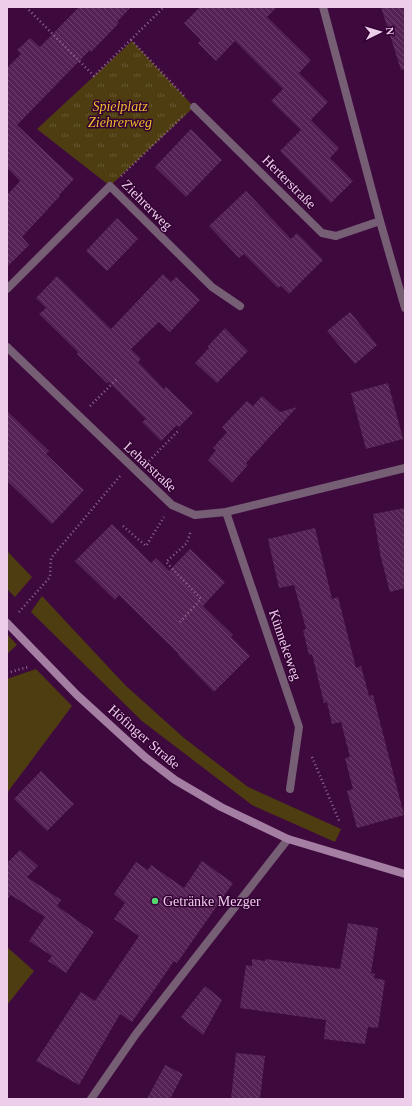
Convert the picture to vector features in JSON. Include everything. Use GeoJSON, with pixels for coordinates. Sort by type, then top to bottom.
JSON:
{"type":"FeatureCollection","features":[{"type":"Feature","properties":{"kind":"street"},"geometry":{"type":"LineString","coordinates":[[323,7],[380,221],[405,308]]}},
{"type":"Feature","properties":{"kind":"street","name":"Herterstraße"},"geometry":{"type":"LineString","coordinates":[[194,106],[322,233],[336,236],[380,221]]}},
{"type":"Feature","properties":{"kind":"street","name":"Ziehrerweg"},"geometry":{"type":"LineString","coordinates":[[7,289],[110,186],[212,287],[240,306]]}},
{"type":"Feature","properties":{"kind":"street","name":"Leharstraße"},"geometry":{"type":"LineString","coordinates":[[7,347],[172,505],[195,515],[226,512],[405,468]]}},
{"type":"Feature","properties":{"kind":"street","name":"Künnekeweg"},"geometry":{"type":"LineString","coordinates":[[226,512],[299,727],[290,789]]}},
{"type":"Feature","properties":{"kind":"street","name":"Höfinger Straße"},"geometry":{"type":"LineString","coordinates":[[8,624],[77,695],[145,757],[175,780],[220,807],[288,839],[405,874]]}},
{"type":"Feature","properties":{"kind":"street"},"geometry":{"type":"LineString","coordinates":[[91,1099],[136,1034],[288,839]]}},
{"type":"Feature","properties":{"kind":"path"},"geometry":{"type":"LineString","coordinates":[[26,7],[94,76],[164,7]]}},
{"type":"Feature","properties":{"kind":"path"},"geometry":{"type":"LineString","coordinates":[[110,186],[194,106],[131,40]]}},
{"type":"Feature","properties":{"kind":"path"},"geometry":{"type":"LineString","coordinates":[[79,416],[118,378]]}},
{"type":"Feature","properties":{"kind":"path"},"geometry":{"type":"LineString","coordinates":[[137,472],[179,430]]}},
{"type":"Feature","properties":{"kind":"path"},"geometry":{"type":"LineString","coordinates":[[8,624],[50,577],[51,558],[129,465]]}},
{"type":"Feature","properties":{"kind":"path"},"geometry":{"type":"LineString","coordinates":[[123,526],[146,546],[172,505]]}},
{"type":"Feature","properties":{"kind":"path"},"geometry":{"type":"LineString","coordinates":[[180,622],[201,598],[166,562],[187,543],[195,515]]}},
{"type":"Feature","properties":{"kind":"path"},"geometry":{"type":"LineString","coordinates":[[311,755],[340,823]]}},
{"type":"Feature","properties":{"kind":"green space","name":"Spielplatz Ziehrerweg"},"geometry":{"type":"Polygon","coordinates":[[[132,41],[194,107],[110,186],[37,129],[132,41]]]}},
{"type":"Feature","properties":{"kind":"green space"},"geometry":{"type":"Polygon","coordinates":[[[7,551],[32,577],[15,597],[7,589],[7,551]]]}},
{"type":"Feature","properties":{"kind":"green space"},"geometry":{"type":"Polygon","coordinates":[[[42,596],[125,685],[184,738],[248,787],[341,829],[335,842],[252,805],[142,721],[31,612],[42,596]]]}},
{"type":"Feature","properties":{"kind":"green space"},"geometry":{"type":"Polygon","coordinates":[[[7,634],[17,645],[7,654],[7,634]]]}},
{"type":"Feature","properties":{"kind":"green space"},"geometry":{"type":"Polygon","coordinates":[[[36,669],[72,706],[7,793],[7,679],[36,669]]]}},
{"type":"Feature","properties":{"kind":"green space"},"geometry":{"type":"Polygon","coordinates":[[[7,947],[34,971],[7,1005],[7,947]]]}},
{"type":"Feature","properties":{"kind":"building"},"geometry":{"type":"Polygon","coordinates":[[[79,7],[131,7],[117,22],[119,23],[91,52],[90,50],[17,125],[74,179],[22,237],[29,245],[7,267],[7,195],[20,181],[7,168],[7,68],[21,54],[17,50],[30,38],[40,47],[79,7]]]}},
{"type":"Feature","properties":{"kind":"building"},"geometry":{"type":"Polygon","coordinates":[[[200,7],[277,7],[267,17],[311,60],[299,73],[328,102],[311,120],[339,148],[330,158],[353,181],[331,203],[280,151],[301,130],[271,101],[283,89],[235,41],[216,61],[198,43],[201,40],[184,23],[200,7]]]}},
{"type":"Feature","properties":{"kind":"building"},"geometry":{"type":"Polygon","coordinates":[[[381,7],[405,7],[405,70],[401,70],[381,7]]]}},
{"type":"Feature","properties":{"kind":"building"},"geometry":{"type":"Polygon","coordinates":[[[191,129],[222,160],[186,197],[155,167],[191,129]]]}},
{"type":"Feature","properties":{"kind":"building"},"geometry":{"type":"Polygon","coordinates":[[[246,191],[291,239],[297,233],[323,260],[289,294],[281,286],[278,288],[244,254],[239,258],[209,226],[246,191]]]}},
{"type":"Feature","properties":{"kind":"building"},"geometry":{"type":"Polygon","coordinates":[[[117,218],[138,239],[107,271],[86,251],[117,218]]]}},
{"type":"Feature","properties":{"kind":"building"},"geometry":{"type":"Polygon","coordinates":[[[163,274],[171,282],[176,277],[200,300],[170,332],[159,322],[131,349],[141,359],[138,362],[164,389],[166,387],[193,413],[179,427],[177,425],[161,441],[142,422],[146,419],[109,382],[107,383],[77,354],[78,352],[39,314],[46,308],[36,298],[57,276],[111,329],[163,274]]]}},
{"type":"Feature","properties":{"kind":"building"},"geometry":{"type":"Polygon","coordinates":[[[350,312],[377,345],[355,364],[327,331],[350,312]]]}},
{"type":"Feature","properties":{"kind":"building"},"geometry":{"type":"Polygon","coordinates":[[[225,328],[248,351],[217,383],[195,363],[225,328]]]}},
{"type":"Feature","properties":{"kind":"building"},"geometry":{"type":"Polygon","coordinates":[[[388,383],[403,439],[366,449],[351,393],[388,383]]]}},
{"type":"Feature","properties":{"kind":"building"},"geometry":{"type":"Polygon","coordinates":[[[262,396],[280,412],[297,407],[246,463],[248,465],[232,483],[208,460],[216,450],[213,448],[227,432],[222,427],[247,401],[253,406],[262,396]]]}},
{"type":"Feature","properties":{"kind":"building"},"geometry":{"type":"Polygon","coordinates":[[[7,411],[49,451],[46,454],[84,490],[52,524],[7,481],[7,411]]]}},
{"type":"Feature","properties":{"kind":"building"},"geometry":{"type":"Polygon","coordinates":[[[405,508],[405,588],[390,592],[381,558],[373,514],[405,508]]]}},
{"type":"Feature","properties":{"kind":"building"},"geometry":{"type":"Polygon","coordinates":[[[112,524],[151,563],[156,558],[169,571],[190,549],[225,582],[203,606],[233,635],[231,637],[250,656],[214,692],[178,655],[179,654],[119,595],[115,600],[75,561],[112,524]]]}},
{"type":"Feature","properties":{"kind":"building"},"geometry":{"type":"Polygon","coordinates":[[[315,528],[332,599],[338,597],[356,668],[361,666],[369,696],[373,695],[404,815],[357,828],[347,791],[353,789],[345,758],[350,757],[341,722],[332,724],[327,702],[324,703],[312,654],[309,655],[303,630],[306,629],[294,585],[279,588],[268,539],[315,528]]]}},
{"type":"Feature","properties":{"kind":"building"},"geometry":{"type":"Polygon","coordinates":[[[41,771],[74,804],[47,831],[14,799],[41,771]]]}},
{"type":"Feature","properties":{"kind":"building"},"geometry":{"type":"Polygon","coordinates":[[[20,850],[38,866],[27,877],[61,900],[57,906],[94,932],[66,973],[48,961],[52,956],[29,941],[45,917],[11,895],[7,899],[7,863],[20,850]]]}},
{"type":"Feature","properties":{"kind":"building"},"geometry":{"type":"Polygon","coordinates":[[[202,861],[233,883],[177,963],[174,961],[132,1022],[120,1014],[79,1085],[36,1061],[81,992],[95,1001],[139,936],[114,919],[125,903],[114,894],[136,862],[148,870],[151,865],[184,888],[202,861]]]}},
{"type":"Feature","properties":{"kind":"building"},"geometry":{"type":"Polygon","coordinates":[[[348,923],[378,928],[371,973],[375,974],[374,978],[385,980],[378,1028],[368,1027],[365,1044],[324,1039],[326,1020],[240,1008],[246,965],[252,966],[252,959],[265,961],[265,959],[340,969],[348,923]]]}},
{"type":"Feature","properties":{"kind":"building"},"geometry":{"type":"Polygon","coordinates":[[[205,986],[222,1000],[203,1035],[181,1017],[205,986]]]}},
{"type":"Feature","properties":{"kind":"building"},"geometry":{"type":"Polygon","coordinates":[[[236,1053],[265,1056],[260,1099],[231,1099],[236,1053]]]}},
{"type":"Feature","properties":{"kind":"building"},"geometry":{"type":"Polygon","coordinates":[[[165,1065],[183,1074],[170,1099],[147,1099],[165,1065]]]}},
{"type":"Feature","properties":{"kind":"place","name":"Getränke Mezger"},"geometry":{"type":"Point","coordinates":[155,901]}}]}
